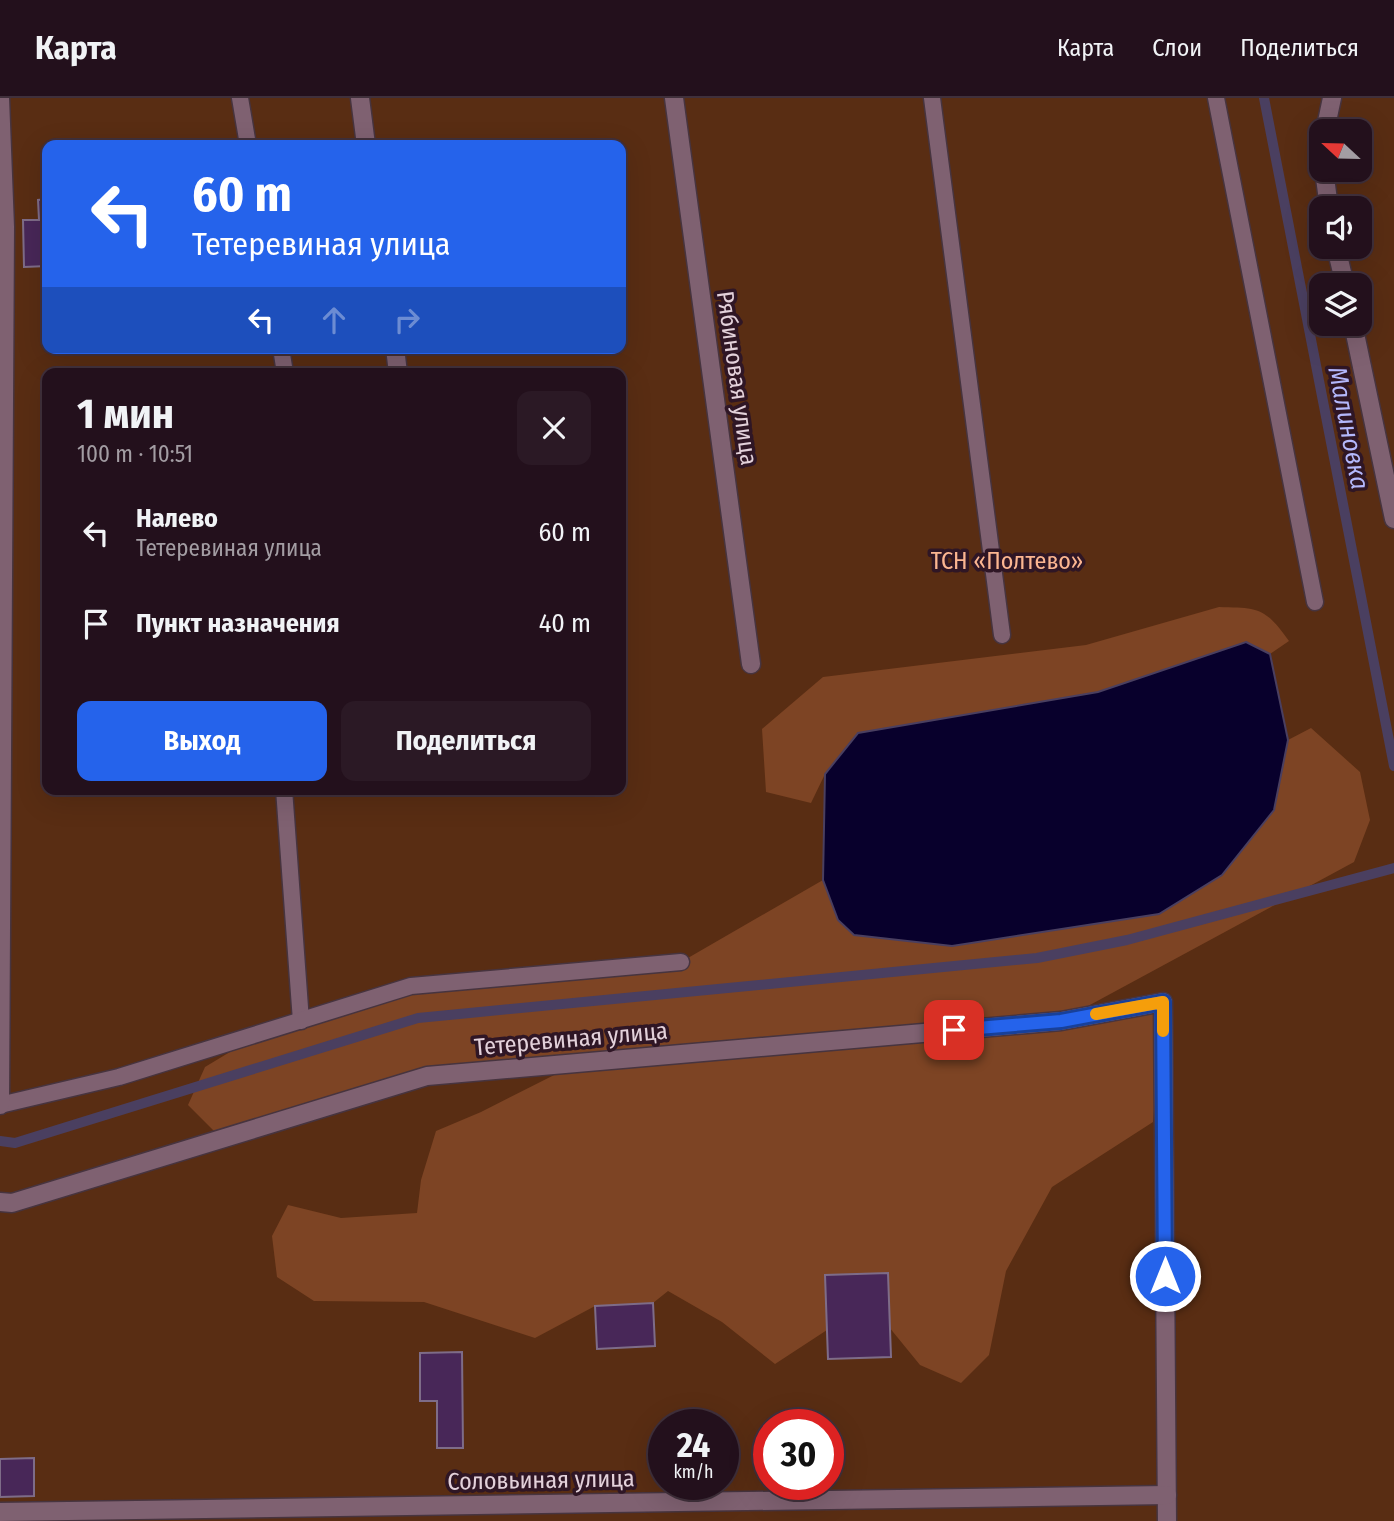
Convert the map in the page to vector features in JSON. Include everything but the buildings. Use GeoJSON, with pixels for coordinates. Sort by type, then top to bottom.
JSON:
{"type":"FeatureCollection","features":[{"type":"Feature","properties":{"kind":"street"},"geometry":{"type":"LineString","coordinates":[[0,98],[5,227],[2,374],[0,1105]]}},
{"type":"Feature","properties":{"kind":"street"},"geometry":{"type":"LineString","coordinates":[[360,98],[365,140]]}},
{"type":"Feature","properties":{"kind":"street","name":"Рябиновая улица"},"geometry":{"type":"LineString","coordinates":[[674,98],[751,664]]}},
{"type":"Feature","properties":{"kind":"street"},"geometry":{"type":"LineString","coordinates":[[1328,119],[1332,98]]}},
{"type":"Feature","properties":{"kind":"street"},"geometry":{"type":"LineString","coordinates":[[1356,336],[1394,519]]}},
{"type":"Feature","properties":{"kind":"street","name":"Тетеревиная улица"},"geometry":{"type":"LineString","coordinates":[[0,1202],[12,1203],[427,1076],[1061,1021],[1163,1002],[1167,1495]]}},
{"type":"Feature","properties":{"kind":"street"},"geometry":{"type":"LineString","coordinates":[[1167,1495],[1167,1521]]}},
{"type":"Feature","properties":{"kind":"street","name":"Соловьиная улица"},"geometry":{"type":"LineString","coordinates":[[0,1512],[1167,1495]]}},
{"type":"Feature","properties":{"kind":"lane"},"geometry":{"type":"LineString","coordinates":[[240,98],[246,140]]}},
{"type":"Feature","properties":{"kind":"lane"},"geometry":{"type":"LineString","coordinates":[[932,98],[1002,635]]}},
{"type":"Feature","properties":{"kind":"lane"},"geometry":{"type":"LineString","coordinates":[[1216,98],[1315,602]]}},
{"type":"Feature","properties":{"kind":"lane"},"geometry":{"type":"LineString","coordinates":[[284,795],[301,1021]]}},
{"type":"Feature","properties":{"kind":"lane"},"geometry":{"type":"LineString","coordinates":[[0,1105],[119,1077],[411,986],[681,962]]}},
{"type":"Feature","properties":{"kind":"green space","name":"ТСН «Полтево»"},"geometry":{"type":"Polygon","coordinates":[[[0,98],[1394,98],[1394,1521],[0,1521],[0,98]]]}},
{"type":"Feature","properties":{"kind":"shaded area"},"geometry":{"type":"Polygon","coordinates":[[[1219,607],[1260,612],[1273,621],[1289,641],[1270,654],[1245,642],[1098,692],[858,733],[825,774],[811,803],[766,792],[762,729],[823,677],[1086,645],[1219,607]]]}},
{"type":"Feature","properties":{"kind":"shaded area"},"geometry":{"type":"Polygon","coordinates":[[[1246,642],[1270,654],[1288,740],[1274,810],[1222,875],[1159,914],[952,946],[854,935],[838,920],[823,880],[825,774],[858,733],[1098,692],[1246,642]]]}},
{"type":"Feature","properties":{"kind":"shaded area"},"geometry":{"type":"Polygon","coordinates":[[[1311,728],[1360,772],[1370,820],[1354,862],[1064,1019],[1163,1002],[1153,1122],[1052,1187],[1006,1271],[989,1355],[961,1383],[920,1365],[889,1327],[825,1275],[827,1330],[775,1364],[722,1322],[668,1291],[653,1303],[595,1306],[535,1338],[424,1302],[314,1301],[277,1277],[272,1236],[288,1205],[341,1218],[417,1213],[421,1180],[436,1131],[481,1112],[576,1064],[427,1076],[222,1139],[188,1105],[205,1067],[291,1015],[411,986],[681,962],[823,880],[838,920],[1274,810],[1288,740],[1311,728]]]}},
{"type":"Feature","properties":{"kind":"waterway","name":"Малиновка"},"geometry":{"type":"LineString","coordinates":[[1264,98],[1394,766]]}},
{"type":"Feature","properties":{"kind":"waterway"},"geometry":{"type":"LineString","coordinates":[[0,1141],[15,1143],[418,1018],[1037,958],[1127,940],[1394,868]]}},
{"type":"Feature","properties":{"kind":"slow traffic"},"geometry":{"type":"LineString","coordinates":[[1096,1014],[1163,1002],[1163,1031]]}},
{"type":"Feature","properties":{"kind":"route"},"geometry":{"type":"LineString","coordinates":[[954,1030],[1061,1021],[1163,1002],[1165,1276]]}}]}
